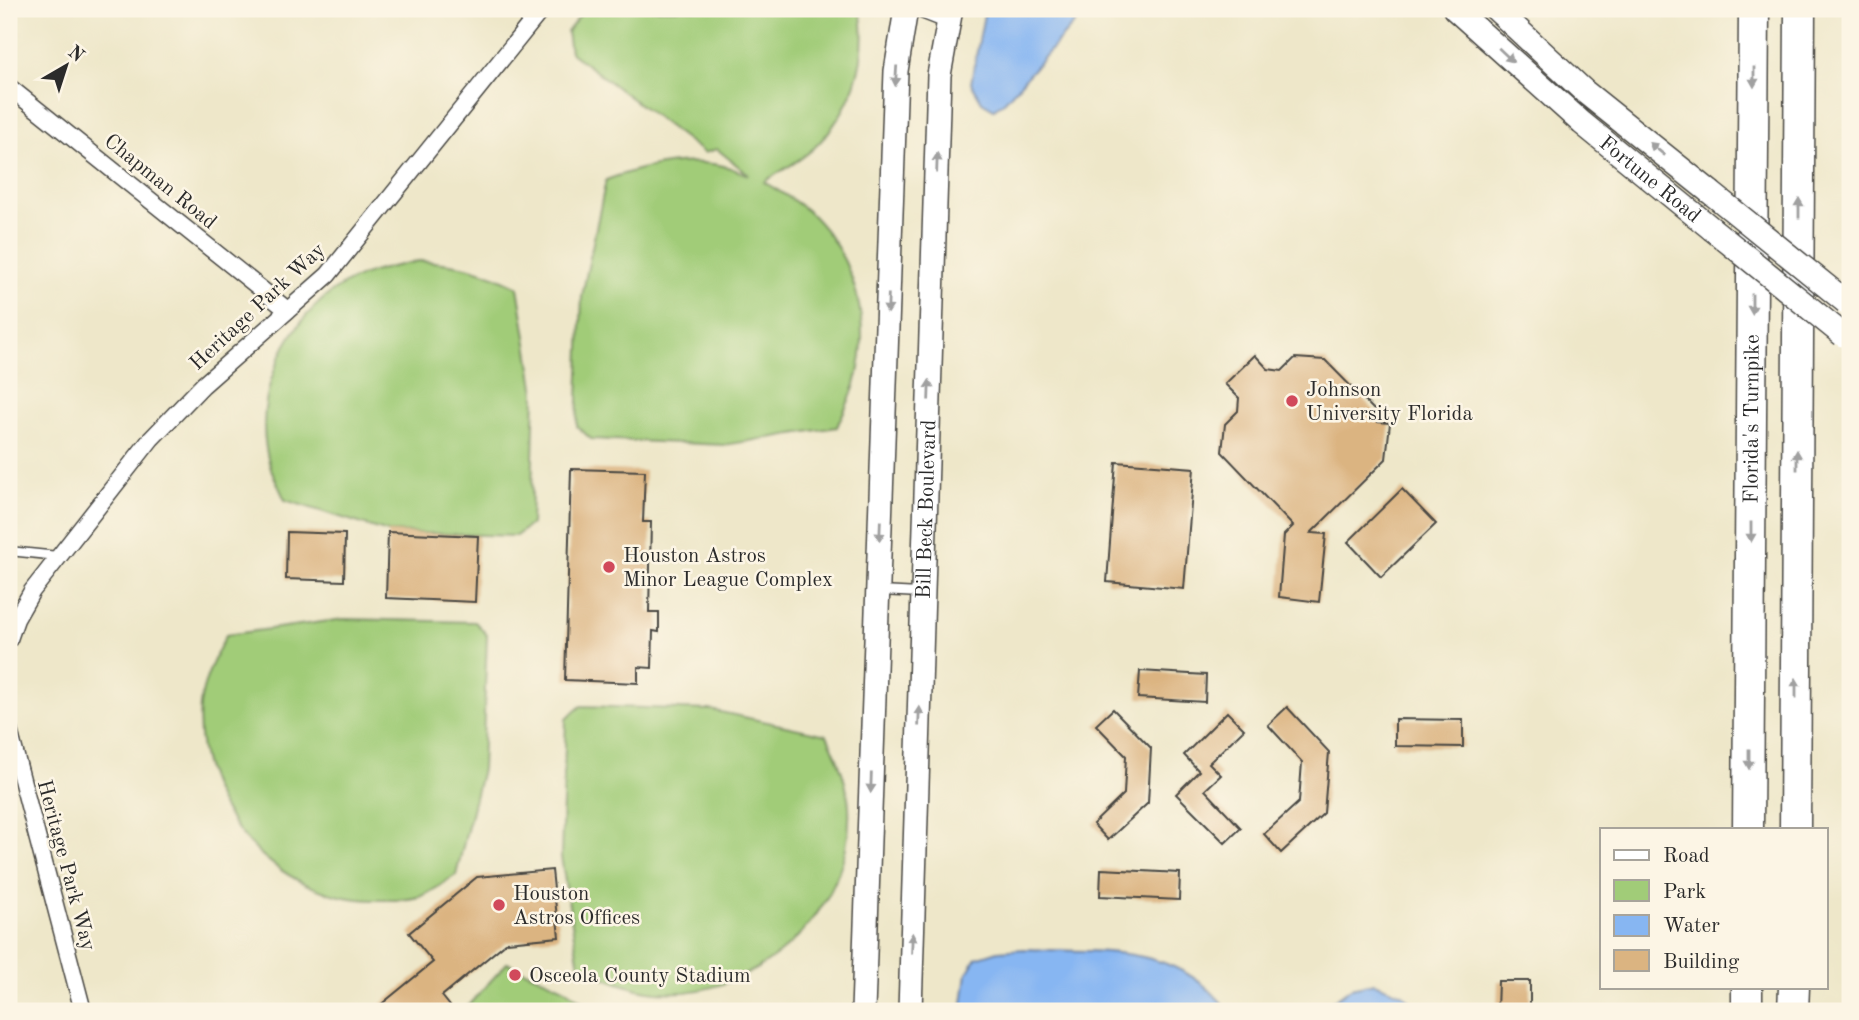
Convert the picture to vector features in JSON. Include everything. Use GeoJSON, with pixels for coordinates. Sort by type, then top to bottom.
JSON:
{"type":"FeatureCollection","features":[{"type":"Feature","properties":{"kind":"highway","name":"Florida's Turnpike"},"geometry":{"type":"LineString","coordinates":[[1748,828],[1754,9]]}},
{"type":"Feature","properties":{"kind":"highway"},"geometry":{"type":"LineString","coordinates":[[1795,828],[1800,9]]}},
{"type":"Feature","properties":{"kind":"highway"},"geometry":{"type":"LineString","coordinates":[[1747,988],[1747,1011]]}},
{"type":"Feature","properties":{"kind":"highway"},"geometry":{"type":"LineString","coordinates":[[1793,1011],[1794,988]]}},
{"type":"Feature","properties":{"kind":"street","name":"Heritage Park Way"},"geometry":{"type":"LineString","coordinates":[[9,639],[32,590],[151,439],[202,385],[328,275],[542,9]]}},
{"type":"Feature","properties":{"kind":"street"},"geometry":{"type":"LineString","coordinates":[[863,1011],[896,71],[906,9]]}},
{"type":"Feature","properties":{"kind":"street"},"geometry":{"type":"LineString","coordinates":[[919,9],[949,14]]}},
{"type":"Feature","properties":{"kind":"street","name":"Fortune Road"},"geometry":{"type":"LineString","coordinates":[[1455,9],[1581,123],[1847,338]]}},
{"type":"Feature","properties":{"kind":"street","name":"Fortune Road"},"geometry":{"type":"LineString","coordinates":[[1496,9],[1585,92],[1848,304]]}},
{"type":"Feature","properties":{"kind":"street","name":"Bill Beck Boulevard"},"geometry":{"type":"LineString","coordinates":[[910,1011],[939,75],[949,14]]}},
{"type":"Feature","properties":{"kind":"street","name":"Chapman Road"},"geometry":{"type":"LineString","coordinates":[[9,86],[286,309]]}},
{"type":"Feature","properties":{"kind":"street","name":"Heritage Park Way"},"geometry":{"type":"LineString","coordinates":[[9,730],[12,756],[83,1011]]}},
{"type":"Feature","properties":{"kind":"lane"},"geometry":{"type":"LineString","coordinates":[[9,551],[59,556]]}},
{"type":"Feature","properties":{"kind":"lane"},"geometry":{"type":"LineString","coordinates":[[878,591],[923,594]]}},
{"type":"Feature","properties":{"kind":"green space"},"geometry":{"type":"Polygon","coordinates":[[[585,9],[860,9],[860,66],[847,102],[827,134],[814,148],[764,182],[802,206],[828,233],[840,252],[856,293],[862,337],[860,359],[854,387],[837,427],[724,445],[591,439],[577,426],[582,296],[606,180],[649,167],[694,162],[724,166],[749,175],[717,149],[704,153],[570,52],[567,32],[585,9]]]}},
{"type":"Feature","properties":{"kind":"green space"},"geometry":{"type":"Polygon","coordinates":[[[419,261],[470,268],[518,287],[535,393],[531,524],[516,536],[388,532],[285,500],[270,466],[265,441],[268,392],[285,346],[299,326],[315,307],[343,285],[374,272],[419,261]]]}},
{"type":"Feature","properties":{"kind":"green space"},"geometry":{"type":"Polygon","coordinates":[[[344,619],[475,622],[487,635],[482,769],[456,875],[419,897],[376,900],[339,896],[305,884],[274,865],[247,840],[225,811],[210,778],[201,742],[200,705],[207,678],[226,635],[344,619]]]}},
{"type":"Feature","properties":{"kind":"green space"},"geometry":{"type":"Polygon","coordinates":[[[581,706],[711,710],[827,735],[835,752],[848,797],[846,845],[835,882],[816,915],[790,944],[759,967],[725,983],[687,992],[639,989],[579,966],[561,857],[566,719],[581,706]]]}},
{"type":"Feature","properties":{"kind":"green space","name":"Osceola County Stadium"},"geometry":{"type":"Polygon","coordinates":[[[507,963],[562,987],[595,1011],[463,1011],[507,963]]]}},
{"type":"Feature","properties":{"kind":"water"},"geometry":{"type":"Polygon","coordinates":[[[985,9],[1087,9],[1005,101],[994,109],[982,102],[971,83],[985,9]]]}},
{"type":"Feature","properties":{"kind":"water"},"geometry":{"type":"Polygon","coordinates":[[[1024,949],[1109,952],[1162,962],[1186,973],[1208,989],[1228,1011],[962,1011],[967,973],[976,958],[998,951],[1024,949]]]}},
{"type":"Feature","properties":{"kind":"water"},"geometry":{"type":"Polygon","coordinates":[[[1374,983],[1403,994],[1420,1011],[1319,1011],[1351,988],[1374,983]]]}},
{"type":"Feature","properties":{"kind":"building"},"geometry":{"type":"Polygon","coordinates":[[[1255,355],[1268,369],[1282,371],[1295,358],[1325,360],[1378,414],[1378,422],[1390,423],[1386,459],[1311,533],[1326,534],[1319,602],[1279,597],[1284,535],[1293,526],[1222,452],[1225,424],[1238,411],[1239,398],[1225,384],[1255,355]]]}},
{"type":"Feature","properties":{"kind":"building"},"geometry":{"type":"Polygon","coordinates":[[[1116,462],[1194,468],[1184,589],[1107,582],[1116,462]]]}},
{"type":"Feature","properties":{"kind":"building","name":"Houston Astros Minor League Complex"},"geometry":{"type":"Polygon","coordinates":[[[571,469],[645,471],[643,522],[651,522],[649,612],[659,612],[659,632],[653,631],[652,668],[638,667],[638,683],[565,680],[571,469]]]}},
{"type":"Feature","properties":{"kind":"building"},"geometry":{"type":"Polygon","coordinates":[[[1402,489],[1436,524],[1381,577],[1348,542],[1402,489]]]}},
{"type":"Feature","properties":{"kind":"building"},"geometry":{"type":"Polygon","coordinates":[[[287,532],[345,534],[344,581],[286,579],[287,532]]]}},
{"type":"Feature","properties":{"kind":"building"},"geometry":{"type":"Polygon","coordinates":[[[388,532],[478,536],[475,602],[386,598],[388,532]]]}},
{"type":"Feature","properties":{"kind":"building"},"geometry":{"type":"Polygon","coordinates":[[[1140,671],[1206,675],[1205,702],[1138,698],[1140,671]]]}},
{"type":"Feature","properties":{"kind":"building"},"geometry":{"type":"Polygon","coordinates":[[[1287,707],[1329,752],[1324,813],[1281,853],[1264,834],[1299,802],[1302,762],[1268,725],[1287,707]]]}},
{"type":"Feature","properties":{"kind":"building"},"geometry":{"type":"Polygon","coordinates":[[[1113,709],[1151,748],[1148,803],[1108,840],[1093,824],[1124,794],[1126,756],[1096,725],[1113,709]]]}},
{"type":"Feature","properties":{"kind":"building"},"geometry":{"type":"Polygon","coordinates":[[[1227,712],[1244,729],[1209,763],[1221,775],[1205,790],[1241,828],[1225,843],[1176,794],[1199,771],[1184,755],[1227,712]]]}},
{"type":"Feature","properties":{"kind":"building"},"geometry":{"type":"Polygon","coordinates":[[[1395,719],[1463,720],[1463,747],[1395,746],[1395,719]]]}},
{"type":"Feature","properties":{"kind":"building"},"geometry":{"type":"Polygon","coordinates":[[[1101,869],[1180,873],[1179,900],[1100,896],[1101,869]]]}},
{"type":"Feature","properties":{"kind":"building","name":"Houston Astros Offices"},"geometry":{"type":"Polygon","coordinates":[[[552,870],[559,937],[507,942],[442,996],[454,1011],[373,1011],[433,962],[409,933],[477,877],[552,870]]]}},
{"type":"Feature","properties":{"kind":"building"},"geometry":{"type":"Polygon","coordinates":[[[1498,981],[1530,981],[1530,1011],[1497,1011],[1498,981]]]}},
{"type":"Feature","properties":{"kind":"place","name":"Johnson University Florida"},"geometry":{"type":"Point","coordinates":[1292,401]}},
{"type":"Feature","properties":{"kind":"place","name":"Houston Astros Minor League Complex"},"geometry":{"type":"Point","coordinates":[609,567]}},
{"type":"Feature","properties":{"kind":"place","name":"Houston Astros Offices"},"geometry":{"type":"Point","coordinates":[499,905]}},
{"type":"Feature","properties":{"kind":"place","name":"Osceola County Stadium"},"geometry":{"type":"Point","coordinates":[515,975]}}]}
